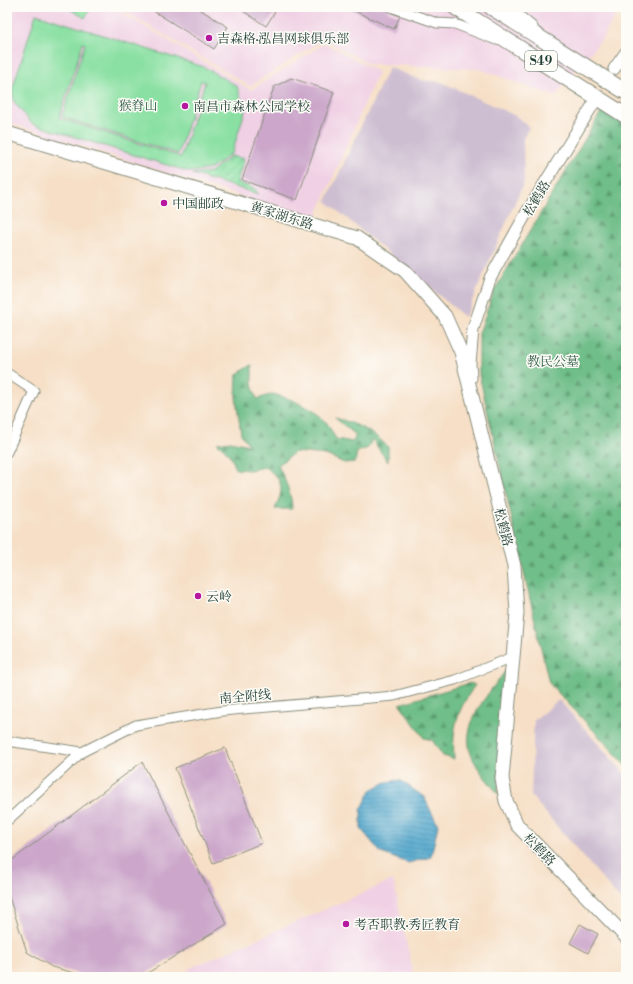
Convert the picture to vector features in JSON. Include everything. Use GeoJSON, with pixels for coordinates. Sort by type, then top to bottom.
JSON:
{"type":"FeatureCollection","features":[{"type":"Feature","properties":{"kind":"highway","name":"S49"},"geometry":{"type":"LineString","coordinates":[[455,7],[626,116]]}},
{"type":"Feature","properties":{"kind":"highway","name":"S49"},"geometry":{"type":"LineString","coordinates":[[491,7],[626,92]]}},
{"type":"Feature","properties":{"kind":"main road","name":"黄家湖东路"},"geometry":{"type":"LineString","coordinates":[[7,133],[357,238],[405,271],[445,316],[461,352],[473,400]]}},
{"type":"Feature","properties":{"kind":"main road","name":"松鹤路"},"geometry":{"type":"LineString","coordinates":[[473,400],[514,566],[517,613],[502,778],[506,801],[517,825],[626,937]]}},
{"type":"Feature","properties":{"kind":"street"},"geometry":{"type":"LineString","coordinates":[[391,7],[437,23],[455,24],[472,29],[533,56]]}},
{"type":"Feature","properties":{"kind":"street"},"geometry":{"type":"LineString","coordinates":[[509,7],[570,57]]}},
{"type":"Feature","properties":{"kind":"street"},"geometry":{"type":"LineString","coordinates":[[614,69],[626,53],[626,48]]}},
{"type":"Feature","properties":{"kind":"street","name":"松鹤路"},"geometry":{"type":"LineString","coordinates":[[473,400],[470,364],[473,329],[490,278],[526,212],[594,103]]}},
{"type":"Feature","properties":{"kind":"street"},"geometry":{"type":"LineString","coordinates":[[7,373],[34,391],[7,452]]}},
{"type":"Feature","properties":{"kind":"street","name":"南全附线"},"geometry":{"type":"LineString","coordinates":[[7,820],[82,752],[136,725],[222,711],[394,696],[455,680],[513,657]]}},
{"type":"Feature","properties":{"kind":"street"},"geometry":{"type":"LineString","coordinates":[[7,741],[82,752]]}},
{"type":"Feature","properties":{"kind":"shaded area","name":"南昌市森林公园学校"},"geometry":{"type":"Polygon","coordinates":[[[7,7],[112,7],[251,90],[325,43],[378,72],[315,220],[7,122],[7,7]]]}},
{"type":"Feature","properties":{"kind":"shaded area"},"geometry":{"type":"Polygon","coordinates":[[[117,7],[620,7],[602,39],[555,96],[479,69],[369,64],[324,39],[250,86],[117,7]]]}},
{"type":"Feature","properties":{"kind":"shaded area"},"geometry":{"type":"Polygon","coordinates":[[[389,67],[420,80],[441,82],[516,116],[529,127],[523,139],[524,182],[465,317],[326,201],[389,67]]]}},
{"type":"Feature","properties":{"kind":"shaded area"},"geometry":{"type":"Polygon","coordinates":[[[559,700],[626,775],[626,897],[619,898],[531,796],[534,720],[559,700]]]}},
{"type":"Feature","properties":{"kind":"shaded area","name":"考否职教·秀匠教育"},"geometry":{"type":"Polygon","coordinates":[[[393,880],[414,977],[192,977],[188,969],[393,880]]]}},
{"type":"Feature","properties":{"kind":"green space"},"geometry":{"type":"Polygon","coordinates":[[[66,7],[91,7],[85,18],[66,7]]]}},
{"type":"Feature","properties":{"kind":"green space","name":"猴脊山"},"geometry":{"type":"Polygon","coordinates":[[[36,14],[204,67],[237,86],[245,111],[232,153],[211,169],[190,172],[32,124],[14,102],[12,90],[36,14]],[[83,43],[59,118],[181,157],[205,82],[201,81],[178,154],[62,117],[85,44],[83,43]]]}},
{"type":"Feature","properties":{"kind":"green space","name":"教民公墓"},"geometry":{"type":"Polygon","coordinates":[[[603,109],[626,124],[626,765],[549,683],[479,374],[479,333],[494,291],[603,109]]]}},
{"type":"Feature","properties":{"kind":"green space"},"geometry":{"type":"Polygon","coordinates":[[[231,156],[244,159],[237,182],[255,189],[258,194],[192,174],[211,172],[231,156]]]}},
{"type":"Feature","properties":{"kind":"green space"},"geometry":{"type":"Polygon","coordinates":[[[252,365],[252,385],[257,399],[273,394],[292,400],[314,411],[327,423],[336,439],[353,442],[356,435],[335,418],[357,425],[376,437],[388,447],[388,462],[372,439],[368,448],[357,452],[355,462],[344,463],[326,455],[295,452],[278,465],[289,492],[292,509],[275,509],[281,490],[275,475],[264,467],[250,470],[236,469],[229,454],[217,443],[230,441],[249,445],[241,434],[236,398],[237,374],[252,365]]]}},
{"type":"Feature","properties":{"kind":"green space"},"geometry":{"type":"Polygon","coordinates":[[[506,670],[498,794],[482,774],[472,757],[469,740],[470,728],[479,708],[506,670]]]}},
{"type":"Feature","properties":{"kind":"green space"},"geometry":{"type":"Polygon","coordinates":[[[470,683],[475,685],[460,711],[455,728],[454,759],[443,756],[432,740],[424,738],[400,704],[470,683]]]}},
{"type":"Feature","properties":{"kind":"water"},"geometry":{"type":"Polygon","coordinates":[[[400,780],[424,797],[438,825],[431,857],[408,863],[381,853],[361,829],[361,810],[371,790],[386,782],[400,780]]]}},
{"type":"Feature","properties":{"kind":"building","name":"吉森格·泓昌网球俱乐部"},"geometry":{"type":"Polygon","coordinates":[[[147,7],[196,7],[228,27],[214,49],[147,7]]]}},
{"type":"Feature","properties":{"kind":"building"},"geometry":{"type":"Polygon","coordinates":[[[237,7],[278,7],[266,26],[237,7]]]}},
{"type":"Feature","properties":{"kind":"building"},"geometry":{"type":"Polygon","coordinates":[[[346,7],[385,7],[389,12],[400,16],[394,29],[346,7]]]}},
{"type":"Feature","properties":{"kind":"building"},"geometry":{"type":"Polygon","coordinates":[[[291,78],[334,92],[297,200],[242,180],[274,87],[291,78]]]}},
{"type":"Feature","properties":{"kind":"building"},"geometry":{"type":"Polygon","coordinates":[[[225,748],[262,843],[213,863],[175,768],[225,748]]]}},
{"type":"Feature","properties":{"kind":"building"},"geometry":{"type":"Polygon","coordinates":[[[142,762],[227,924],[141,977],[90,977],[52,967],[27,952],[7,891],[7,864],[142,762]]]}},
{"type":"Feature","properties":{"kind":"building"},"geometry":{"type":"Polygon","coordinates":[[[580,924],[598,934],[588,953],[570,943],[580,924]]]}},
{"type":"Feature","properties":{"kind":"place","name":"吉森格·泓昌网球俱乐部"},"geometry":{"type":"Point","coordinates":[209,38]}},
{"type":"Feature","properties":{"kind":"place","name":"南昌市森林公园学校"},"geometry":{"type":"Point","coordinates":[185,106]}},
{"type":"Feature","properties":{"kind":"place","name":"中国邮政"},"geometry":{"type":"Point","coordinates":[164,203]}},
{"type":"Feature","properties":{"kind":"place","name":"云岭"},"geometry":{"type":"Point","coordinates":[198,596]}},
{"type":"Feature","properties":{"kind":"place","name":"考否职教·秀匠教育"},"geometry":{"type":"Point","coordinates":[346,924]}}]}
